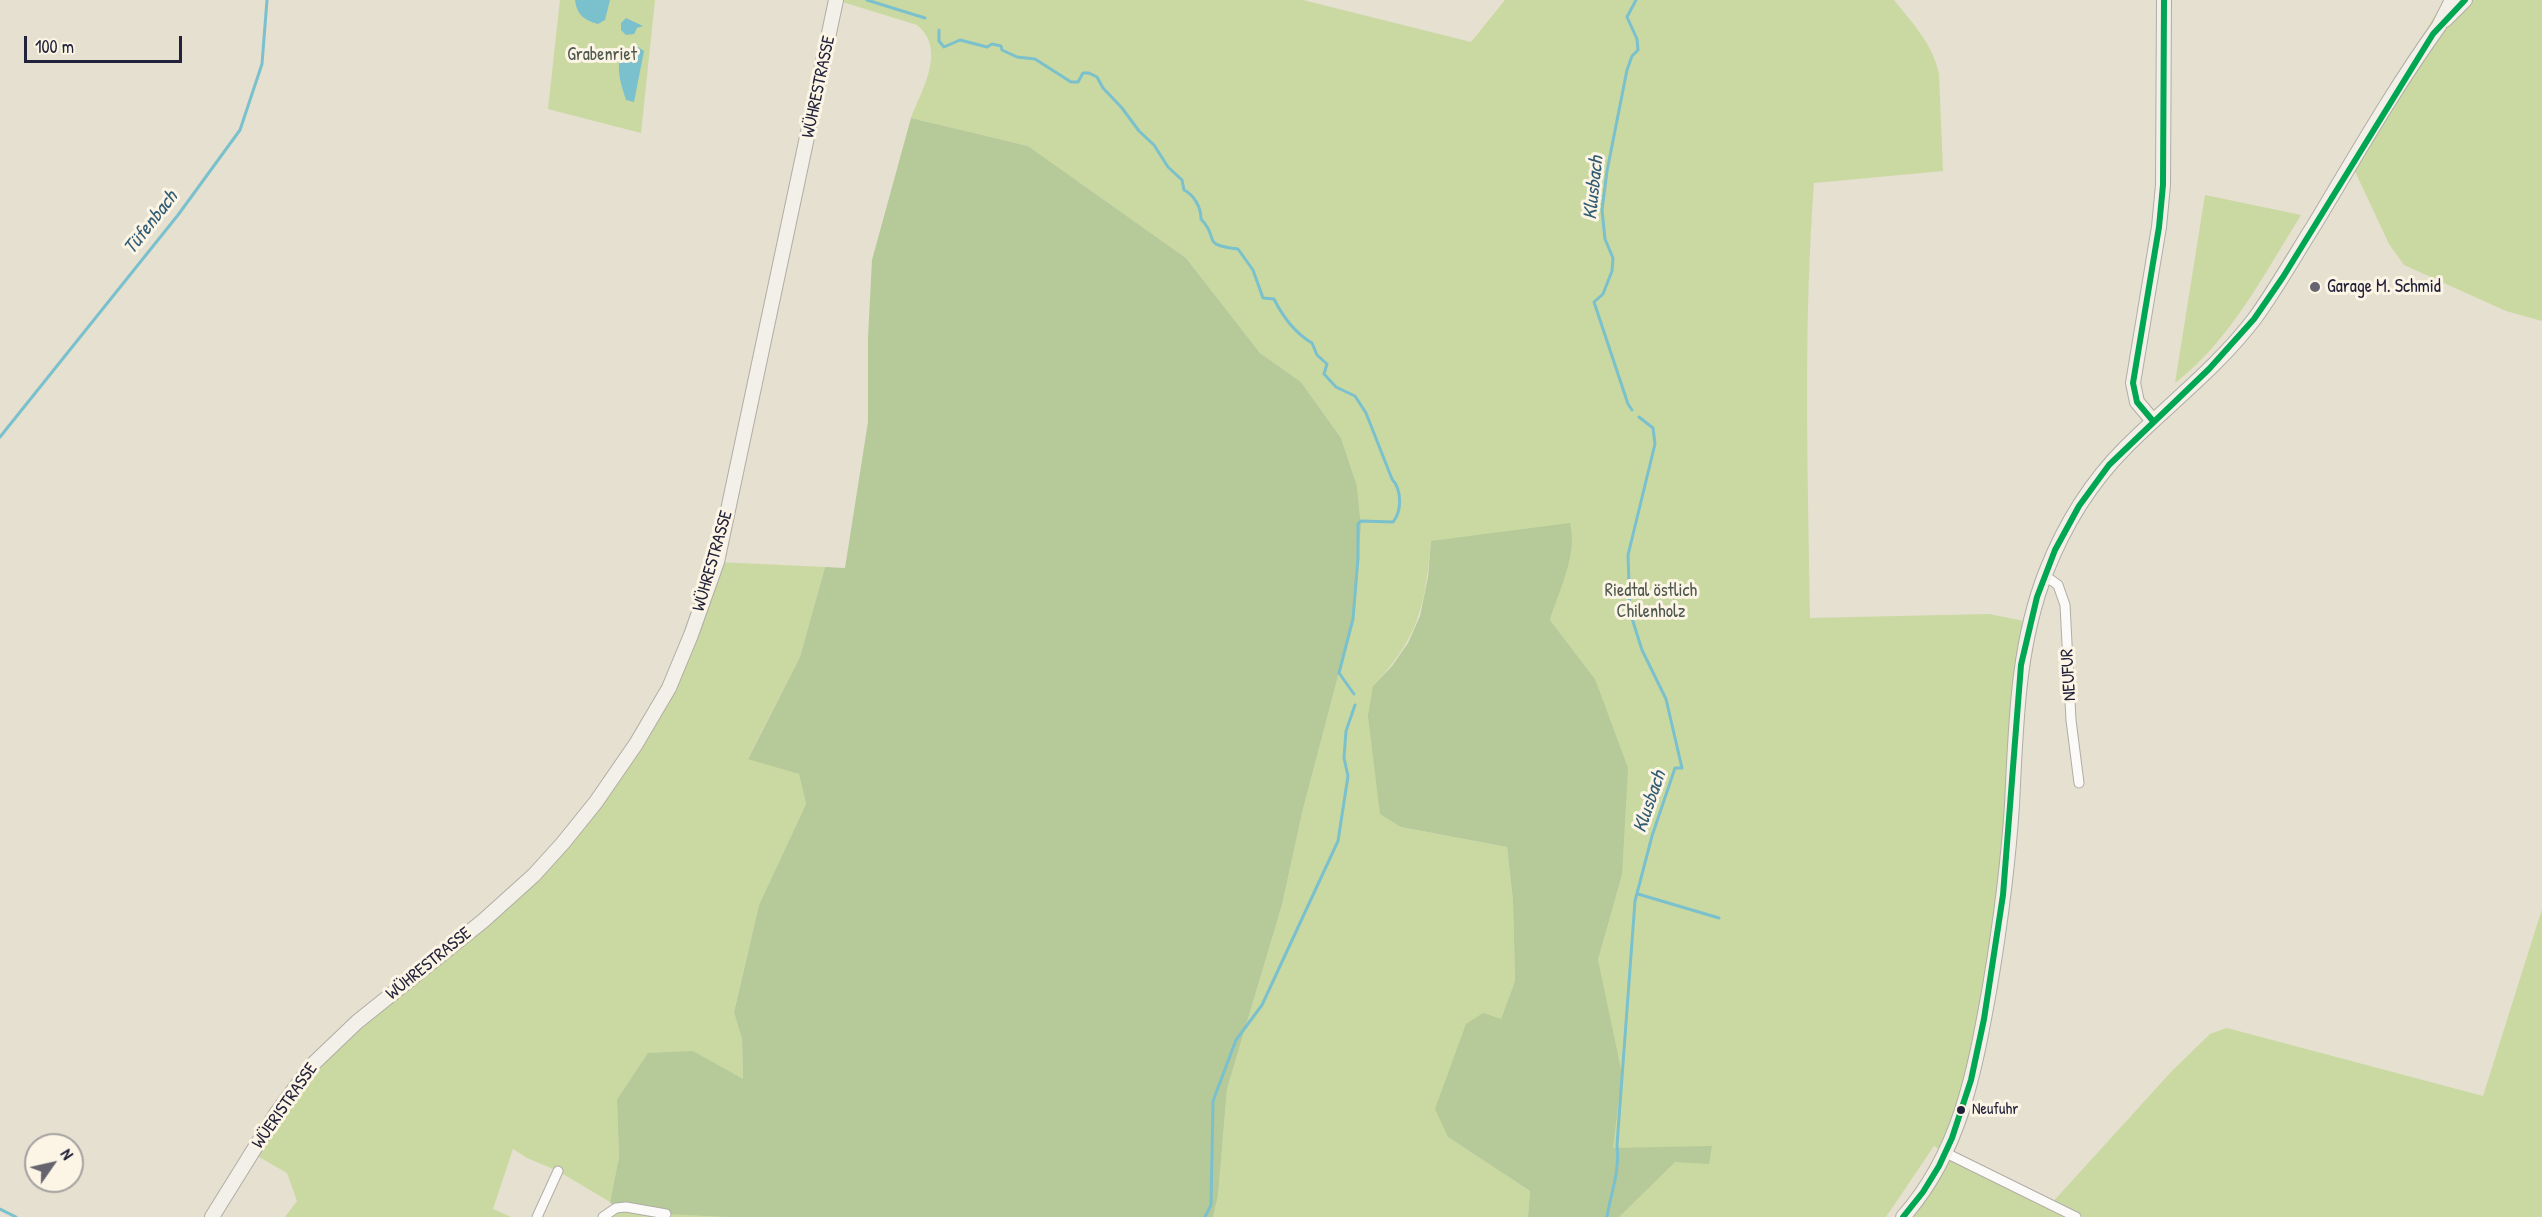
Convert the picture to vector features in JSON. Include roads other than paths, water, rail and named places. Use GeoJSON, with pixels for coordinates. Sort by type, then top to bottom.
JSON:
{"type":"FeatureCollection","features":[{"type":"Feature","properties":{"kind":"street","name":"WÜHRESTRASSE"},"geometry":{"type":"LineString","coordinates":[[374,1008],[483,921],[534,875],[596,802],[636,744],[669,688],[717,562],[836,0]]}},
{"type":"Feature","properties":{"kind":"street"},"geometry":{"type":"LineString","coordinates":[[2152,421],[2137,402],[2133,383],[2159,227],[2163,185],[2164,0]]}},
{"type":"Feature","properties":{"kind":"street"},"geometry":{"type":"LineString","coordinates":[[1903,1217],[1925,1188],[1946,1153],[1972,1082],[1996,949],[2008,858],[2021,667],[2029,622],[2044,575],[2083,500],[2123,450],[2217,362],[2257,315],[2439,26],[2451,0]]}},
{"type":"Feature","properties":{"kind":"street"},"geometry":{"type":"LineString","coordinates":[[2439,26],[2465,0]]}},
{"type":"Feature","properties":{"kind":"street","name":"NEUFUR"},"geometry":{"type":"LineString","coordinates":[[2044,575],[2058,585],[2065,605],[2071,720],[2079,783]]}},
{"type":"Feature","properties":{"kind":"street","name":"WÜERISTRASSE"},"geometry":{"type":"LineString","coordinates":[[212,1217],[276,1114],[312,1065],[374,1008]]}},
{"type":"Feature","properties":{"kind":"street"},"geometry":{"type":"LineString","coordinates":[[1946,1153],[2076,1217]]}},
{"type":"Feature","properties":{"kind":"street"},"geometry":{"type":"LineString","coordinates":[[537,1217],[558,1171]]}},
{"type":"Feature","properties":{"kind":"street"},"geometry":{"type":"LineString","coordinates":[[603,1217],[616,1208],[626,1207],[666,1214]]}},
{"type":"Feature","properties":{"kind":"water"},"geometry":{"type":"Polygon","coordinates":[[[575,0],[610,0],[605,20],[598,24],[585,19],[577,10],[575,0]]]}},
{"type":"Feature","properties":{"kind":"water"},"geometry":{"type":"Polygon","coordinates":[[[626,18],[643,26],[637,28],[634,34],[626,35],[621,30],[621,23],[626,18]]]}},
{"type":"Feature","properties":{"kind":"water"},"geometry":{"type":"Polygon","coordinates":[[[638,47],[644,51],[634,102],[626,100],[619,76],[619,64],[622,52],[631,52],[638,47]]]}},
{"type":"Feature","properties":{"kind":"waterway","name":"Tüfenbach"},"geometry":{"type":"LineString","coordinates":[[0,437],[178,215],[240,130],[262,64],[267,0]]}},
{"type":"Feature","properties":{"kind":"waterway"},"geometry":{"type":"LineString","coordinates":[[867,0],[925,18]]}},
{"type":"Feature","properties":{"kind":"waterway","name":"Klusbach"},"geometry":{"type":"LineString","coordinates":[[1632,410],[1594,302],[1603,294],[1612,271],[1613,258],[1605,239],[1602,210],[1607,171],[1627,70],[1632,56],[1638,50],[1637,39],[1627,17],[1636,0]]}},
{"type":"Feature","properties":{"kind":"waterway"},"geometry":{"type":"LineString","coordinates":[[939,30],[939,41],[944,47],[960,40],[987,47],[992,44],[1001,46],[1002,50],[1017,57],[1035,59],[1071,82],[1078,82],[1083,73],[1097,77],[1103,88],[1139,131],[1154,145],[1168,167],[1182,180],[1184,190],[1196,202],[1201,219],[1207,226],[1214,243],[1238,249],[1253,270],[1263,298],[1274,299],[1290,324],[1312,343],[1317,355],[1327,364],[1324,374],[1336,387],[1355,396],[1366,413],[1398,489],[1400,500],[1393,522],[1361,521],[1358,524],[1353,619],[1339,673],[1354,694]]}},
{"type":"Feature","properties":{"kind":"waterway","name":"Klusbach"},"geometry":{"type":"LineString","coordinates":[[1607,1217],[1618,1155],[1635,901],[1652,836],[1675,768],[1682,768],[1666,699],[1642,650],[1630,612],[1628,555],[1655,444],[1653,428],[1639,417]]}},
{"type":"Feature","properties":{"kind":"waterway"},"geometry":{"type":"LineString","coordinates":[[1205,1217],[1211,1205],[1213,1101],[1236,1040],[1262,1005],[1338,841],[1348,776],[1344,758],[1346,731],[1355,705]]}},
{"type":"Feature","properties":{"kind":"waterway"},"geometry":{"type":"LineString","coordinates":[[1638,894],[1719,918]]}},
{"type":"Feature","properties":{"kind":"waterway"},"geometry":{"type":"LineString","coordinates":[[0,1209],[16,1217]]}},
{"type":"Feature","properties":{"kind":"place","name":"Garage M. Schmid"},"geometry":{"type":"Point","coordinates":[2315,287]}},
{"type":"Feature","properties":{"kind":"place","name":"Neufuhr"},"geometry":{"type":"Point","coordinates":[1961,1110]}},
{"type":"Feature","properties":{"kind":"park label","name":"Grabenriet"},"geometry":{"type":"Point","coordinates":[602,55]}},
{"type":"Feature","properties":{"kind":"park label","name":"Riedtal östlich Chilenholz"},"geometry":{"type":"Point","coordinates":[1651,601]}}]}
